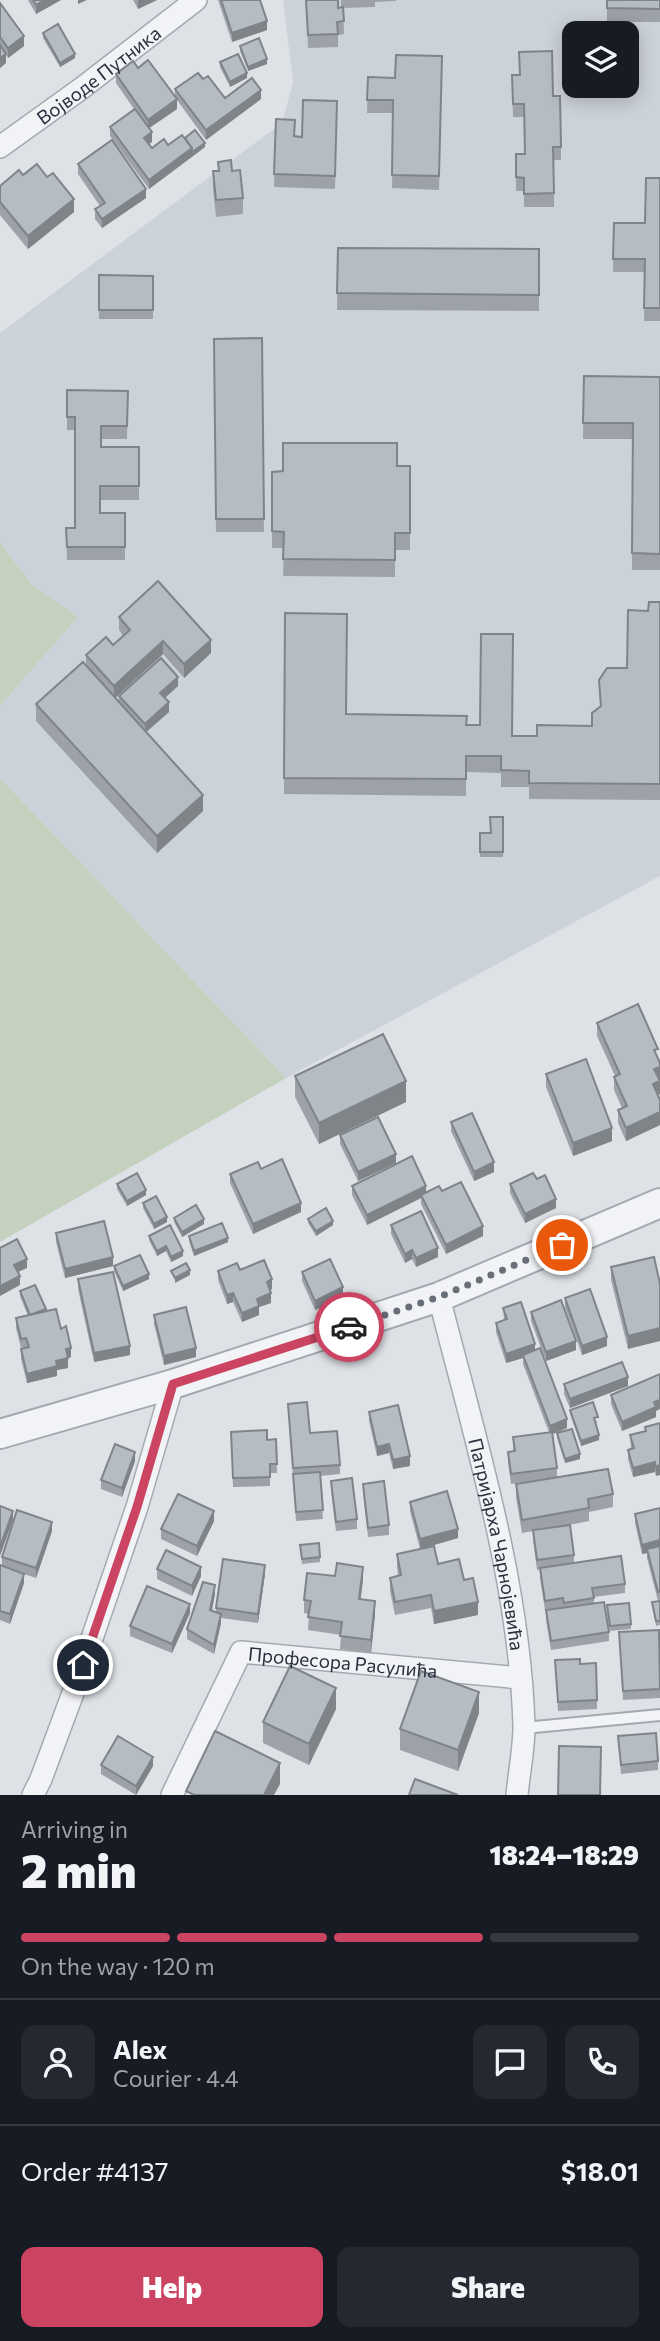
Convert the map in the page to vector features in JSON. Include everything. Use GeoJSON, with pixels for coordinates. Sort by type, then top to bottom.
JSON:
{"type":"FeatureCollection","features":[{"type":"Feature","properties":{"kind":"street","name":"Војводе Путника"},"geometry":{"type":"LineString","coordinates":[[0,147],[196,0]]}},
{"type":"Feature","properties":{"kind":"street"},"geometry":{"type":"LineString","coordinates":[[0,1434],[173,1384],[439,1297],[660,1203]]}},
{"type":"Feature","properties":{"kind":"street","name":"Патријарха Чарнојевића"},"geometry":{"type":"LineString","coordinates":[[439,1297],[489,1493],[512,1609],[524,1728],[517,1795]]}},
{"type":"Feature","properties":{"kind":"street"},"geometry":{"type":"LineString","coordinates":[[33,1795],[76,1685],[137,1507],[173,1384]]}},
{"type":"Feature","properties":{"kind":"street","name":"Професора Расулића"},"geometry":{"type":"LineString","coordinates":[[172,1795],[241,1652],[520,1678]]}},
{"type":"Feature","properties":{"kind":"lane"},"geometry":{"type":"LineString","coordinates":[[524,1728],[660,1715]]}},
{"type":"Feature","properties":{"kind":"shaded area"},"geometry":{"type":"Polygon","coordinates":[[[283,0],[660,0],[660,876],[286,1078],[0,778],[0,706],[78,617],[31,584],[0,542],[0,333],[282,123],[293,82],[283,0]]]}},
{"type":"Feature","properties":{"kind":"green space"},"geometry":{"type":"Polygon","coordinates":[[[0,542],[31,584],[78,617],[0,706],[0,542]]]}},
{"type":"Feature","properties":{"kind":"green space"},"geometry":{"type":"Polygon","coordinates":[[[0,778],[286,1078],[0,1242],[0,778]]]}},
{"type":"Feature","properties":{"kind":"building"},"geometry":{"type":"Polygon","coordinates":[[[221,0],[260,0],[267,21],[232,33],[221,0]]]}},
{"type":"Feature","properties":{"kind":"building"},"geometry":{"type":"Polygon","coordinates":[[[306,0],[338,0],[338,8],[343,7],[344,21],[337,22],[338,34],[308,35],[306,0]]]}},
{"type":"Feature","properties":{"kind":"building"},"geometry":{"type":"Polygon","coordinates":[[[607,0],[660,0],[660,9],[607,8],[607,0]]]}},
{"type":"Feature","properties":{"kind":"building"},"geometry":{"type":"Polygon","coordinates":[[[0,3],[24,36],[8,48],[0,37],[0,3]]]}},
{"type":"Feature","properties":{"kind":"building"},"geometry":{"type":"Polygon","coordinates":[[[58,24],[75,54],[60,63],[43,33],[58,24]]]}},
{"type":"Feature","properties":{"kind":"building"},"geometry":{"type":"Polygon","coordinates":[[[259,38],[267,59],[248,67],[240,46],[259,38]]]}},
{"type":"Feature","properties":{"kind":"building"},"geometry":{"type":"Polygon","coordinates":[[[0,45],[6,54],[0,58],[0,45]]]}},
{"type":"Feature","properties":{"kind":"building"},"geometry":{"type":"Polygon","coordinates":[[[552,51],[553,96],[560,96],[561,147],[553,147],[554,193],[524,194],[524,178],[516,177],[516,154],[525,154],[524,104],[513,104],[512,75],[520,75],[519,52],[552,51]]]}},
{"type":"Feature","properties":{"kind":"building"},"geometry":{"type":"Polygon","coordinates":[[[238,54],[247,73],[230,82],[220,62],[238,54]]]}},
{"type":"Feature","properties":{"kind":"building"},"geometry":{"type":"Polygon","coordinates":[[[396,55],[442,56],[439,176],[392,175],[393,100],[367,100],[368,77],[395,78],[396,55]]]}},
{"type":"Feature","properties":{"kind":"building"},"geometry":{"type":"Polygon","coordinates":[[[148,60],[177,99],[148,120],[116,74],[133,61],[138,68],[148,60]]]}},
{"type":"Feature","properties":{"kind":"building"},"geometry":{"type":"Polygon","coordinates":[[[198,73],[203,79],[208,76],[225,98],[252,78],[261,90],[206,130],[175,89],[198,73]]]}},
{"type":"Feature","properties":{"kind":"building"},"geometry":{"type":"Polygon","coordinates":[[[303,100],[337,101],[335,176],[274,174],[276,119],[295,120],[294,136],[302,137],[303,100]]]}},
{"type":"Feature","properties":{"kind":"building"},"geometry":{"type":"Polygon","coordinates":[[[135,109],[152,132],[144,138],[152,148],[164,139],[168,145],[182,135],[192,148],[149,180],[110,127],[135,109]]]}},
{"type":"Feature","properties":{"kind":"building"},"geometry":{"type":"Polygon","coordinates":[[[195,130],[205,143],[192,152],[185,138],[195,130]]]}},
{"type":"Feature","properties":{"kind":"building"},"geometry":{"type":"Polygon","coordinates":[[[112,140],[146,189],[102,219],[95,209],[105,203],[78,164],[112,140]]]}},
{"type":"Feature","properties":{"kind":"building"},"geometry":{"type":"Polygon","coordinates":[[[231,160],[232,171],[240,170],[243,198],[216,200],[213,171],[219,171],[218,162],[231,160]]]}},
{"type":"Feature","properties":{"kind":"building"},"geometry":{"type":"Polygon","coordinates":[[[37,164],[47,177],[53,173],[74,199],[28,236],[0,202],[0,186],[19,170],[23,175],[37,164]]]}},
{"type":"Feature","properties":{"kind":"building"},"geometry":{"type":"Polygon","coordinates":[[[646,178],[660,178],[660,308],[644,308],[645,259],[613,259],[614,223],[645,223],[646,178]]]}},
{"type":"Feature","properties":{"kind":"building"},"geometry":{"type":"Polygon","coordinates":[[[338,248],[539,249],[539,295],[337,293],[338,248]]]}},
{"type":"Feature","properties":{"kind":"building"},"geometry":{"type":"Polygon","coordinates":[[[99,275],[153,276],[153,310],[99,310],[99,275]]]}},
{"type":"Feature","properties":{"kind":"building"},"geometry":{"type":"Polygon","coordinates":[[[262,338],[264,519],[216,519],[214,339],[262,338]]]}},
{"type":"Feature","properties":{"kind":"building"},"geometry":{"type":"Polygon","coordinates":[[[584,376],[660,377],[660,554],[632,553],[633,423],[583,423],[584,376]]]}},
{"type":"Feature","properties":{"kind":"building"},"geometry":{"type":"Polygon","coordinates":[[[67,390],[128,391],[127,426],[101,426],[101,447],[139,447],[139,486],[100,486],[100,513],[125,513],[125,547],[67,547],[66,528],[75,528],[75,417],[67,417],[67,390]]]}},
{"type":"Feature","properties":{"kind":"building"},"geometry":{"type":"Polygon","coordinates":[[[283,443],[397,443],[397,466],[410,466],[410,533],[395,533],[395,560],[283,559],[284,532],[272,531],[272,472],[283,471],[283,443]]]}},
{"type":"Feature","properties":{"kind":"building"},"geometry":{"type":"Polygon","coordinates":[[[158,581],[211,640],[184,664],[163,641],[114,686],[86,655],[106,637],[113,645],[130,630],[119,617],[158,581]]]}},
{"type":"Feature","properties":{"kind":"building"},"geometry":{"type":"Polygon","coordinates":[[[649,602],[660,602],[660,784],[529,783],[529,771],[501,770],[501,756],[466,756],[466,779],[284,778],[285,613],[347,614],[346,714],[467,716],[466,725],[480,725],[481,634],[513,634],[512,736],[537,736],[537,725],[592,726],[592,713],[601,706],[599,680],[607,668],[627,668],[628,610],[648,611],[649,602]]]}},
{"type":"Feature","properties":{"kind":"building"},"geometry":{"type":"Polygon","coordinates":[[[161,658],[178,677],[160,693],[169,702],[145,724],[119,696],[161,658]]]}},
{"type":"Feature","properties":{"kind":"building"},"geometry":{"type":"Polygon","coordinates":[[[83,662],[203,795],[157,836],[36,704],[83,662]]]}},
{"type":"Feature","properties":{"kind":"building"},"geometry":{"type":"Polygon","coordinates":[[[490,817],[503,817],[503,852],[480,852],[480,833],[491,833],[490,817]]]}},
{"type":"Feature","properties":{"kind":"building"},"geometry":{"type":"Polygon","coordinates":[[[638,1004],[658,1049],[654,1050],[660,1067],[654,1069],[660,1081],[653,1084],[660,1100],[660,1112],[626,1128],[618,1110],[627,1106],[614,1077],[620,1074],[597,1023],[638,1004]]]}},
{"type":"Feature","properties":{"kind":"building"},"geometry":{"type":"Polygon","coordinates":[[[383,1034],[406,1081],[319,1123],[295,1076],[383,1034]]]}},
{"type":"Feature","properties":{"kind":"building"},"geometry":{"type":"Polygon","coordinates":[[[586,1059],[612,1128],[573,1143],[546,1074],[586,1059]]]}},
{"type":"Feature","properties":{"kind":"building"},"geometry":{"type":"Polygon","coordinates":[[[472,1113],[494,1162],[474,1172],[451,1122],[472,1113]]]}},
{"type":"Feature","properties":{"kind":"building"},"geometry":{"type":"Polygon","coordinates":[[[378,1117],[396,1154],[358,1172],[340,1135],[378,1117]]]}},
{"type":"Feature","properties":{"kind":"building"},"geometry":{"type":"Polygon","coordinates":[[[412,1156],[426,1186],[367,1215],[352,1186],[412,1156]]]}},
{"type":"Feature","properties":{"kind":"building"},"geometry":{"type":"Polygon","coordinates":[[[282,1159],[301,1203],[253,1224],[230,1174],[258,1162],[261,1169],[282,1159]]]}},
{"type":"Feature","properties":{"kind":"building"},"geometry":{"type":"Polygon","coordinates":[[[137,1173],[146,1190],[127,1201],[117,1184],[137,1173]]]}},
{"type":"Feature","properties":{"kind":"building"},"geometry":{"type":"Polygon","coordinates":[[[533,1173],[537,1179],[545,1175],[556,1199],[525,1214],[510,1184],[533,1173]]]}},
{"type":"Feature","properties":{"kind":"building"},"geometry":{"type":"Polygon","coordinates":[[[461,1182],[483,1226],[446,1245],[421,1195],[439,1186],[442,1191],[461,1182]]]}},
{"type":"Feature","properties":{"kind":"building"},"geometry":{"type":"Polygon","coordinates":[[[156,1196],[167,1217],[154,1224],[143,1203],[156,1196]]]}},
{"type":"Feature","properties":{"kind":"building"},"geometry":{"type":"Polygon","coordinates":[[[196,1205],[204,1219],[182,1232],[174,1218],[196,1205]]]}},
{"type":"Feature","properties":{"kind":"building"},"geometry":{"type":"Polygon","coordinates":[[[326,1208],[333,1221],[316,1231],[308,1219],[326,1208]]]}},
{"type":"Feature","properties":{"kind":"building"},"geometry":{"type":"Polygon","coordinates":[[[421,1211],[438,1248],[416,1258],[412,1250],[405,1254],[391,1225],[421,1211]]]}},
{"type":"Feature","properties":{"kind":"building"},"geometry":{"type":"Polygon","coordinates":[[[104,1221],[113,1257],[65,1269],[56,1233],[104,1221]]]}},
{"type":"Feature","properties":{"kind":"building"},"geometry":{"type":"Polygon","coordinates":[[[222,1223],[228,1238],[194,1251],[189,1236],[222,1223]]]}},
{"type":"Feature","properties":{"kind":"building"},"geometry":{"type":"Polygon","coordinates":[[[170,1225],[183,1251],[171,1257],[166,1246],[157,1251],[149,1236],[170,1225]]]}},
{"type":"Feature","properties":{"kind":"building"},"geometry":{"type":"Polygon","coordinates":[[[17,1239],[27,1259],[14,1265],[20,1276],[0,1286],[0,1248],[17,1239]]]}},
{"type":"Feature","properties":{"kind":"building"},"geometry":{"type":"Polygon","coordinates":[[[140,1255],[149,1274],[123,1286],[114,1266],[140,1255]]]}},
{"type":"Feature","properties":{"kind":"building"},"geometry":{"type":"Polygon","coordinates":[[[654,1257],[660,1284],[660,1328],[628,1336],[611,1267],[654,1257]]]}},
{"type":"Feature","properties":{"kind":"building"},"geometry":{"type":"Polygon","coordinates":[[[330,1259],[343,1287],[315,1301],[302,1272],[330,1259]]]}},
{"type":"Feature","properties":{"kind":"building"},"geometry":{"type":"Polygon","coordinates":[[[264,1260],[272,1279],[267,1282],[271,1293],[257,1299],[259,1306],[242,1313],[233,1293],[227,1295],[218,1271],[237,1263],[240,1270],[264,1260]]]}},
{"type":"Feature","properties":{"kind":"building"},"geometry":{"type":"Polygon","coordinates":[[[186,1263],[190,1270],[175,1278],[171,1271],[186,1263]]]}},
{"type":"Feature","properties":{"kind":"building"},"geometry":{"type":"Polygon","coordinates":[[[113,1272],[130,1346],[94,1353],[78,1279],[113,1272]]]}},
{"type":"Feature","properties":{"kind":"building"},"geometry":{"type":"Polygon","coordinates":[[[35,1285],[46,1309],[30,1315],[20,1291],[35,1285]]]}},
{"type":"Feature","properties":{"kind":"building"},"geometry":{"type":"Polygon","coordinates":[[[590,1289],[607,1337],[582,1346],[565,1298],[590,1289]]]}},
{"type":"Feature","properties":{"kind":"building"},"geometry":{"type":"Polygon","coordinates":[[[561,1300],[576,1341],[546,1352],[531,1312],[561,1300]]]}},
{"type":"Feature","properties":{"kind":"building"},"geometry":{"type":"Polygon","coordinates":[[[521,1302],[535,1344],[506,1354],[496,1323],[507,1319],[503,1308],[521,1302]]]}},
{"type":"Feature","properties":{"kind":"building"},"geometry":{"type":"Polygon","coordinates":[[[186,1307],[196,1348],[164,1356],[154,1315],[186,1307]]]}},
{"type":"Feature","properties":{"kind":"building"},"geometry":{"type":"Polygon","coordinates":[[[56,1309],[61,1329],[66,1326],[71,1348],[66,1349],[68,1358],[56,1361],[57,1366],[27,1374],[21,1349],[29,1347],[26,1338],[21,1339],[16,1318],[56,1309]]]}},
{"type":"Feature","properties":{"kind":"building"},"geometry":{"type":"Polygon","coordinates":[[[540,1348],[567,1419],[550,1426],[523,1355],[540,1348]]]}},
{"type":"Feature","properties":{"kind":"building"},"geometry":{"type":"Polygon","coordinates":[[[622,1362],[628,1377],[570,1399],[564,1384],[622,1362]]]}},
{"type":"Feature","properties":{"kind":"building"},"geometry":{"type":"Polygon","coordinates":[[[660,1374],[660,1400],[654,1402],[656,1407],[622,1422],[611,1395],[660,1374]]]}},
{"type":"Feature","properties":{"kind":"building"},"geometry":{"type":"Polygon","coordinates":[[[307,1402],[310,1433],[337,1431],[340,1465],[293,1468],[288,1404],[307,1402]]]}},
{"type":"Feature","properties":{"kind":"building"},"geometry":{"type":"Polygon","coordinates":[[[593,1402],[598,1417],[594,1418],[599,1435],[581,1441],[570,1410],[593,1402]]]}},
{"type":"Feature","properties":{"kind":"building"},"geometry":{"type":"Polygon","coordinates":[[[398,1405],[410,1456],[393,1460],[389,1444],[377,1447],[369,1412],[398,1405]]]}},
{"type":"Feature","properties":{"kind":"building"},"geometry":{"type":"Polygon","coordinates":[[[660,1423],[660,1465],[656,1467],[655,1462],[633,1468],[628,1450],[634,1448],[630,1435],[646,1431],[645,1427],[660,1423]]]}},
{"type":"Feature","properties":{"kind":"building"},"geometry":{"type":"Polygon","coordinates":[[[572,1429],[580,1454],[565,1459],[557,1433],[572,1429]]]}},
{"type":"Feature","properties":{"kind":"building"},"geometry":{"type":"Polygon","coordinates":[[[267,1430],[267,1440],[276,1439],[277,1464],[270,1464],[270,1477],[233,1478],[231,1432],[267,1430]]]}},
{"type":"Feature","properties":{"kind":"building"},"geometry":{"type":"Polygon","coordinates":[[[552,1432],[557,1468],[511,1474],[508,1452],[515,1451],[513,1437],[552,1432]]]}},
{"type":"Feature","properties":{"kind":"building"},"geometry":{"type":"Polygon","coordinates":[[[115,1444],[135,1452],[122,1488],[101,1480],[115,1444]]]}},
{"type":"Feature","properties":{"kind":"building"},"geometry":{"type":"Polygon","coordinates":[[[608,1469],[613,1494],[588,1499],[589,1508],[522,1520],[516,1484],[608,1469]]]}},
{"type":"Feature","properties":{"kind":"building"},"geometry":{"type":"Polygon","coordinates":[[[320,1472],[323,1510],[296,1512],[293,1474],[320,1472]]]}},
{"type":"Feature","properties":{"kind":"building"},"geometry":{"type":"Polygon","coordinates":[[[352,1478],[357,1519],[336,1522],[331,1481],[352,1478]]]}},
{"type":"Feature","properties":{"kind":"building"},"geometry":{"type":"Polygon","coordinates":[[[384,1481],[389,1525],[368,1528],[363,1484],[384,1481]]]}},
{"type":"Feature","properties":{"kind":"building"},"geometry":{"type":"Polygon","coordinates":[[[447,1491],[458,1529],[420,1539],[410,1502],[447,1491]]]}},
{"type":"Feature","properties":{"kind":"building"},"geometry":{"type":"Polygon","coordinates":[[[178,1494],[214,1511],[197,1546],[161,1529],[178,1494]]]}},
{"type":"Feature","properties":{"kind":"building"},"geometry":{"type":"Polygon","coordinates":[[[0,1506],[13,1511],[0,1547],[0,1506]]]}},
{"type":"Feature","properties":{"kind":"building"},"geometry":{"type":"Polygon","coordinates":[[[660,1508],[660,1540],[642,1545],[635,1514],[660,1508]]]}},
{"type":"Feature","properties":{"kind":"building"},"geometry":{"type":"Polygon","coordinates":[[[17,1510],[52,1522],[36,1568],[2,1557],[17,1510]]]}},
{"type":"Feature","properties":{"kind":"building"},"geometry":{"type":"Polygon","coordinates":[[[570,1525],[574,1555],[537,1560],[533,1530],[570,1525]]]}},
{"type":"Feature","properties":{"kind":"building"},"geometry":{"type":"Polygon","coordinates":[[[319,1543],[320,1557],[302,1559],[300,1545],[319,1543]]]}},
{"type":"Feature","properties":{"kind":"building"},"geometry":{"type":"Polygon","coordinates":[[[434,1546],[438,1564],[459,1559],[464,1580],[473,1578],[478,1602],[434,1611],[431,1595],[395,1602],[390,1578],[401,1575],[397,1554],[434,1546]]]}},
{"type":"Feature","properties":{"kind":"building"},"geometry":{"type":"Polygon","coordinates":[[[660,1546],[660,1592],[658,1592],[647,1549],[660,1546]]]}},
{"type":"Feature","properties":{"kind":"building"},"geometry":{"type":"Polygon","coordinates":[[[166,1550],[201,1567],[192,1586],[157,1569],[166,1550]]]}},
{"type":"Feature","properties":{"kind":"building"},"geometry":{"type":"Polygon","coordinates":[[[621,1556],[625,1584],[592,1588],[594,1598],[564,1603],[563,1598],[545,1601],[540,1568],[621,1556]]]}},
{"type":"Feature","properties":{"kind":"building"},"geometry":{"type":"Polygon","coordinates":[[[223,1559],[265,1565],[258,1614],[216,1608],[223,1559]]]}},
{"type":"Feature","properties":{"kind":"building"},"geometry":{"type":"Polygon","coordinates":[[[337,1563],[363,1567],[359,1599],[375,1601],[371,1640],[340,1636],[342,1622],[308,1617],[311,1601],[304,1600],[307,1573],[335,1576],[337,1563]]]}},
{"type":"Feature","properties":{"kind":"building"},"geometry":{"type":"Polygon","coordinates":[[[0,1565],[24,1574],[10,1614],[0,1611],[0,1565]]]}},
{"type":"Feature","properties":{"kind":"building"},"geometry":{"type":"Polygon","coordinates":[[[203,1582],[215,1585],[210,1610],[221,1614],[214,1645],[187,1629],[203,1582]]]}},
{"type":"Feature","properties":{"kind":"building"},"geometry":{"type":"Polygon","coordinates":[[[147,1586],[190,1604],[172,1644],[130,1626],[147,1586]]]}},
{"type":"Feature","properties":{"kind":"building"},"geometry":{"type":"Polygon","coordinates":[[[660,1601],[660,1621],[656,1621],[652,1602],[660,1601]]]}},
{"type":"Feature","properties":{"kind":"building"},"geometry":{"type":"Polygon","coordinates":[[[604,1602],[609,1632],[551,1641],[546,1610],[604,1602]]]}},
{"type":"Feature","properties":{"kind":"building"},"geometry":{"type":"Polygon","coordinates":[[[629,1603],[631,1624],[610,1626],[607,1605],[629,1603]]]}},
{"type":"Feature","properties":{"kind":"building"},"geometry":{"type":"Polygon","coordinates":[[[659,1630],[660,1689],[623,1691],[619,1632],[659,1630]]]}},
{"type":"Feature","properties":{"kind":"building"},"geometry":{"type":"Polygon","coordinates":[[[580,1659],[580,1664],[596,1663],[597,1700],[558,1702],[555,1660],[580,1659]]]}},
{"type":"Feature","properties":{"kind":"building"},"geometry":{"type":"Polygon","coordinates":[[[290,1666],[336,1688],[309,1744],[263,1722],[290,1666]]]}},
{"type":"Feature","properties":{"kind":"building"},"geometry":{"type":"Polygon","coordinates":[[[421,1671],[479,1692],[458,1750],[400,1729],[421,1671]]]}},
{"type":"Feature","properties":{"kind":"building"},"geometry":{"type":"Polygon","coordinates":[[[215,1731],[280,1763],[264,1795],[194,1795],[186,1791],[215,1731]]]}},
{"type":"Feature","properties":{"kind":"building"},"geometry":{"type":"Polygon","coordinates":[[[656,1733],[658,1761],[621,1765],[618,1736],[656,1733]]]}},
{"type":"Feature","properties":{"kind":"building"},"geometry":{"type":"Polygon","coordinates":[[[118,1736],[153,1757],[136,1786],[101,1765],[118,1736]]]}},
{"type":"Feature","properties":{"kind":"building"},"geometry":{"type":"Polygon","coordinates":[[[559,1746],[601,1747],[600,1795],[558,1795],[559,1746]]]}},
{"type":"Feature","properties":{"kind":"building"},"geometry":{"type":"Polygon","coordinates":[[[415,1779],[458,1795],[409,1795],[415,1779]]]}},
{"type":"Feature","properties":{"kind":"way so far"},"geometry":{"type":"LineString","coordinates":[[349,1327],[439,1297],[562,1245]]}},
{"type":"Feature","properties":{"kind":"route"},"geometry":{"type":"LineString","coordinates":[[83,1665],[137,1507],[173,1384],[349,1327]]}}]}
